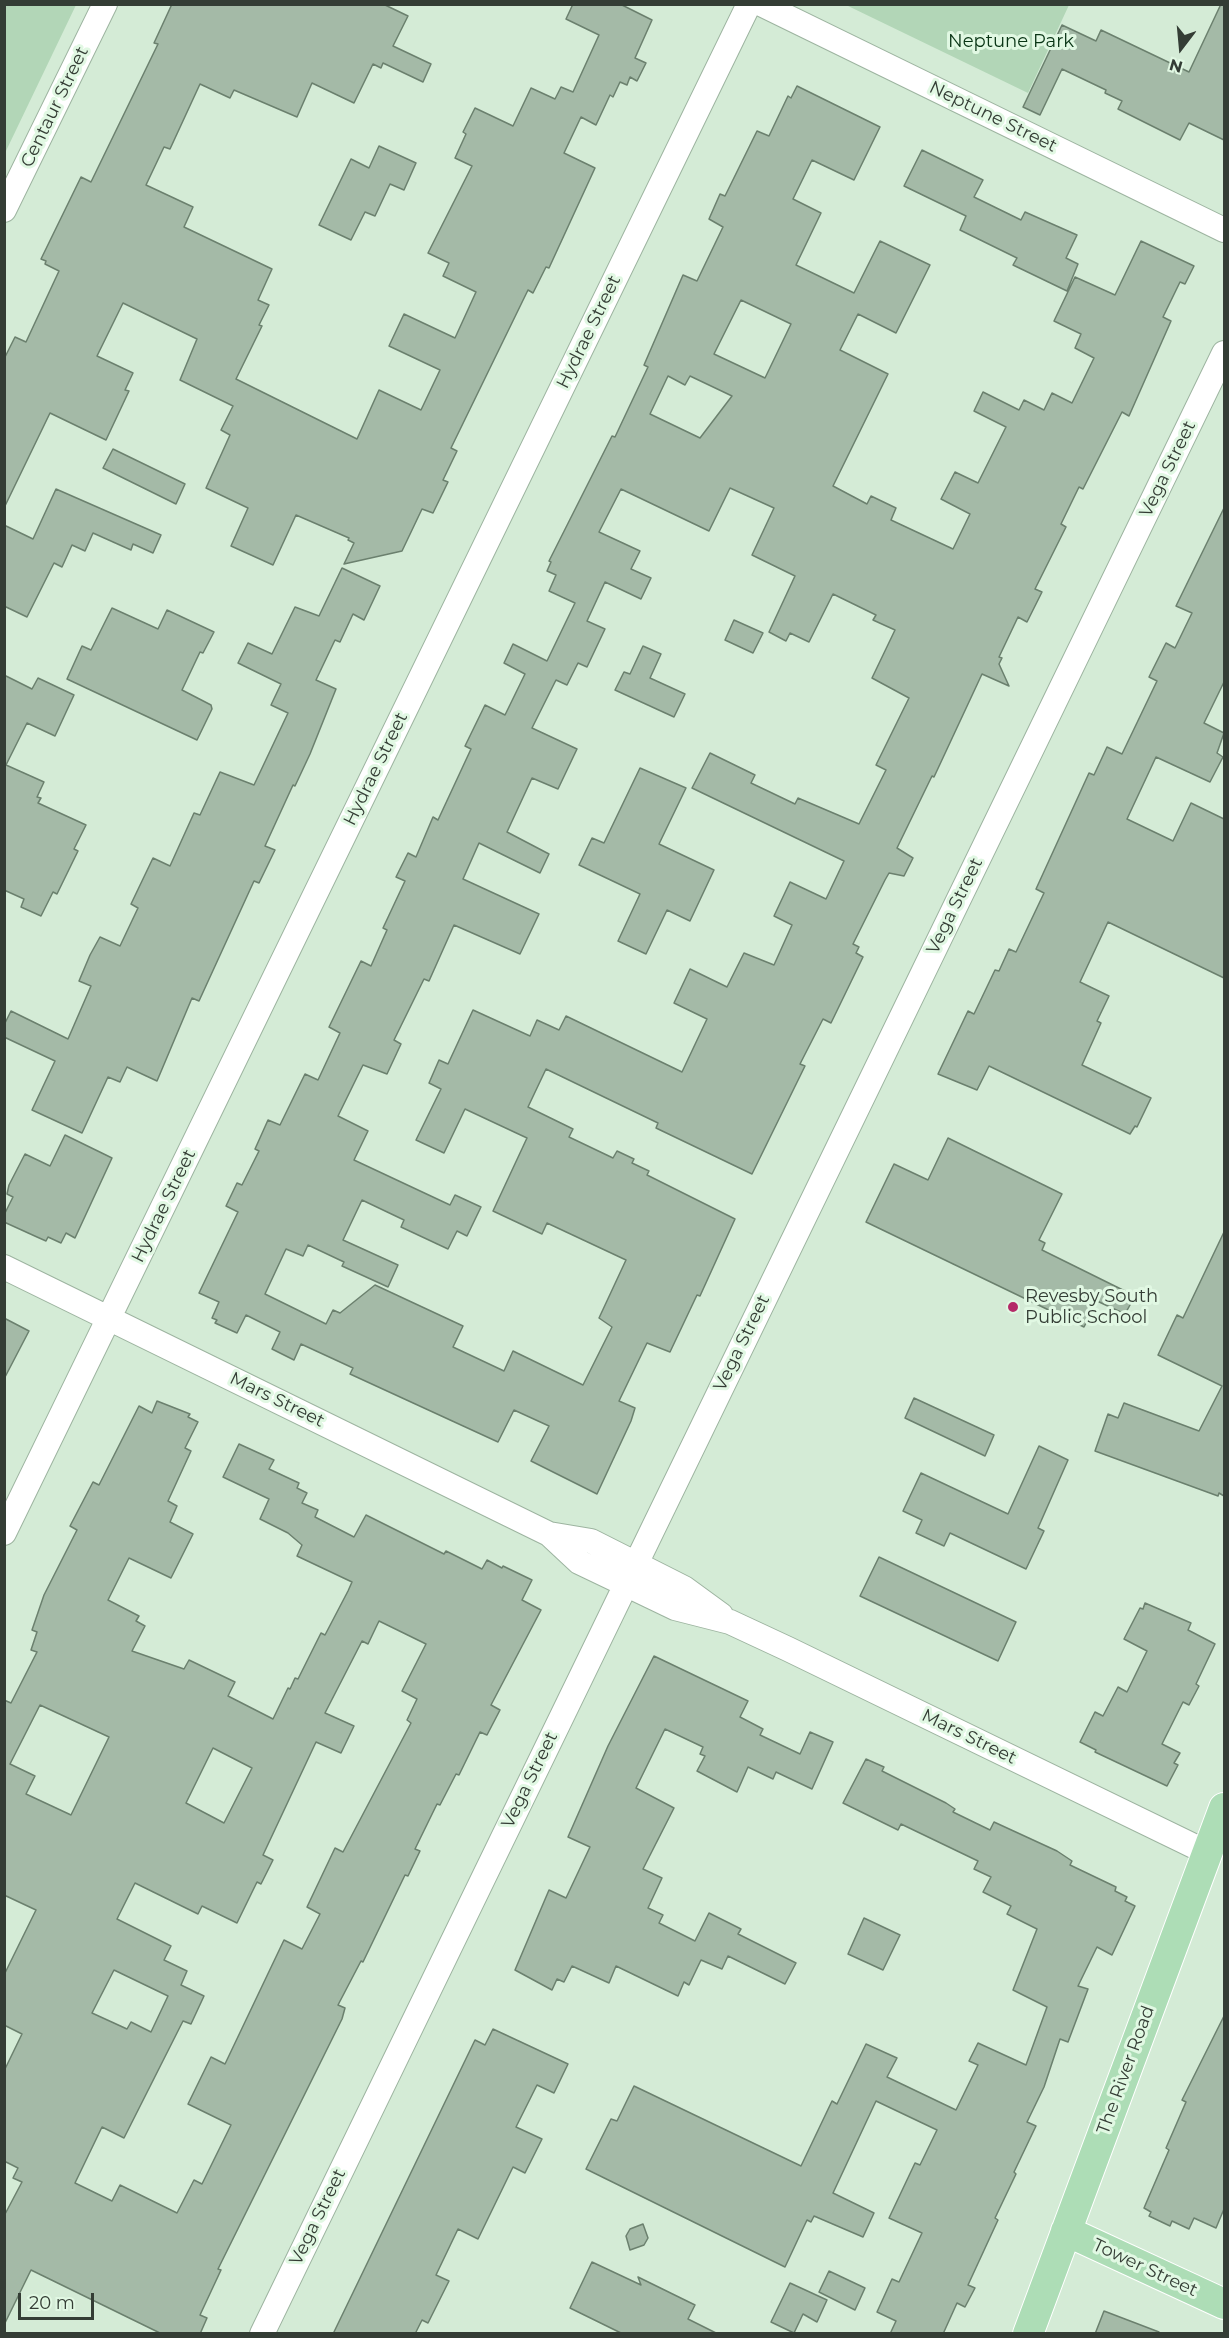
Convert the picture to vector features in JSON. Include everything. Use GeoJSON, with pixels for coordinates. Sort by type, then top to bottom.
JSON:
{"type":"FeatureCollection","features":[{"type":"Feature","properties":{"kind":"main road","name":"The River Road"},"geometry":{"type":"LineString","coordinates":[[1028,2334],[1218,1832]]}},
{"type":"Feature","properties":{"kind":"main road","name":"Tower Street"},"geometry":{"type":"LineString","coordinates":[[1066,2231],[1224,2304]]}},
{"type":"Feature","properties":{"kind":"street","name":"Centaur Street"},"geometry":{"type":"LineString","coordinates":[[4,210],[105,4]]}},
{"type":"Feature","properties":{"kind":"street","name":"Hydrae Street"},"geometry":{"type":"LineString","coordinates":[[4,1533],[749,4]]}},
{"type":"Feature","properties":{"kind":"street","name":"Neptune Street"},"geometry":{"type":"LineString","coordinates":[[761,4],[1224,230]]}},
{"type":"Feature","properties":{"kind":"street","name":"Vega Street"},"geometry":{"type":"LineString","coordinates":[[262,2334],[1224,353]]}},
{"type":"Feature","properties":{"kind":"street","name":"Mars Street"},"geometry":{"type":"LineString","coordinates":[[4,1267],[549,1534],[579,1562],[630,1574],[675,1608],[730,1622],[1218,1832]]}},
{"type":"Feature","properties":{"kind":"green space"},"geometry":{"type":"Polygon","coordinates":[[[4,5],[76,5],[5,153],[4,5]]]}},
{"type":"Feature","properties":{"kind":"green space","name":"Neptune Park"},"geometry":{"type":"Polygon","coordinates":[[[846,5],[1069,5],[1028,93],[846,5]]]}},
{"type":"Feature","properties":{"kind":"building"},"geometry":{"type":"Polygon","coordinates":[[[172,4],[383,4],[408,16],[393,46],[431,64],[423,82],[383,63],[381,68],[373,64],[354,103],[312,83],[297,117],[234,90],[230,98],[200,84],[170,149],[164,147],[146,185],[193,207],[184,227],[272,269],[258,300],[269,305],[259,325],[262,326],[236,379],[357,439],[379,390],[421,410],[440,370],[389,346],[404,314],[455,338],[476,292],[443,276],[449,263],[428,253],[472,166],[455,158],[466,134],[463,132],[475,108],[513,126],[531,88],[555,99],[561,87],[573,92],[599,35],[566,19],[573,4],[620,4],[652,20],[635,58],[646,63],[637,81],[630,77],[627,85],[620,82],[613,97],[610,95],[596,125],[581,117],[564,153],[595,168],[549,268],[546,267],[533,293],[528,290],[451,448],[457,451],[443,480],[448,482],[433,513],[422,509],[402,551],[344,564],[354,543],[348,540],[349,538],[296,515],[273,565],[231,546],[248,508],[206,488],[230,435],[221,430],[233,406],[180,380],[197,339],[123,303],[97,356],[133,373],[125,390],[129,391],[106,440],[50,413],[4,508],[4,359],[15,337],[26,342],[59,271],[45,264],[46,261],[41,259],[81,177],[91,182],[158,44],[154,43],[172,4]]]}},
{"type":"Feature","properties":{"kind":"building"},"geometry":{"type":"Polygon","coordinates":[[[1221,4],[1224,4],[1224,140],[1189,123],[1180,140],[1118,109],[1122,101],[1105,93],[1106,90],[1062,69],[1040,115],[1023,107],[1062,25],[1096,41],[1101,30],[1189,72],[1221,4]]]}},
{"type":"Feature","properties":{"kind":"building"},"geometry":{"type":"Polygon","coordinates":[[[797,86],[880,127],[854,180],[812,160],[793,199],[821,213],[796,265],[854,293],[880,241],[930,265],[896,333],[858,314],[840,350],[888,374],[833,486],[867,504],[871,496],[896,508],[891,520],[953,549],[970,514],[941,499],[955,472],[978,483],[1006,427],[974,411],[983,392],[1019,410],[1024,400],[1044,410],[1052,393],[1072,403],[1094,358],[1075,348],[1081,334],[1054,321],[1075,277],[1115,295],[1141,241],[1194,266],[1185,284],[1180,282],[1163,317],[1171,321],[1129,416],[1122,412],[1083,489],[1079,487],[1061,524],[1066,527],[1035,589],[1042,592],[1027,622],[1018,617],[999,657],[1002,658],[999,664],[1009,686],[982,674],[934,777],[932,776],[897,848],[913,858],[904,876],[889,873],[885,880],[853,944],[859,947],[856,953],[863,957],[831,1023],[823,1019],[800,1064],[805,1066],[752,1174],[656,1128],[658,1123],[546,1069],[528,1107],[573,1129],[569,1137],[613,1158],[617,1151],[634,1159],[632,1163],[649,1171],[647,1175],[735,1219],[700,1296],[697,1295],[670,1352],[647,1343],[619,1401],[635,1408],[631,1421],[597,1494],[531,1461],[549,1426],[514,1410],[498,1442],[350,1374],[353,1368],[301,1344],[294,1360],[272,1349],[280,1332],[246,1315],[237,1333],[215,1323],[217,1320],[212,1318],[219,1302],[199,1293],[238,1212],[226,1206],[237,1183],[242,1185],[259,1151],[255,1149],[268,1120],[280,1125],[305,1074],[318,1080],[340,1033],[329,1027],[361,961],[371,966],[387,930],[383,928],[405,881],[396,877],[408,853],[416,857],[433,817],[438,820],[471,749],[465,746],[485,705],[505,715],[525,674],[504,663],[513,644],[547,661],[575,603],[549,591],[556,575],[547,571],[551,562],[549,561],[612,436],[615,437],[648,367],[644,365],[683,275],[697,281],[723,227],[709,219],[720,194],[725,196],[757,131],[769,136],[788,96],[791,98],[797,86]],[[741,300],[714,354],[765,378],[791,324],[741,300]],[[668,376],[650,414],[700,438],[732,396],[690,376],[685,385],[668,376]],[[730,488],[709,531],[621,489],[599,532],[640,551],[631,569],[651,578],[641,599],[605,582],[587,621],[605,629],[587,667],[578,663],[567,685],[556,680],[532,728],[577,749],[558,789],[532,778],[507,832],[549,854],[540,873],[479,843],[463,879],[539,914],[520,954],[454,925],[429,981],[424,979],[394,1040],[401,1044],[387,1074],[363,1065],[338,1116],[368,1131],[354,1160],[450,1205],[455,1195],[481,1207],[467,1236],[457,1231],[448,1249],[401,1227],[404,1220],[362,1200],[343,1240],[398,1265],[388,1287],[342,1266],[344,1262],[308,1245],[303,1256],[286,1249],[265,1294],[326,1324],[333,1310],[340,1313],[375,1285],[463,1326],[453,1347],[504,1371],[513,1351],[583,1385],[612,1327],[599,1318],[626,1260],[547,1223],[542,1234],[493,1211],[527,1138],[465,1109],[444,1153],[416,1140],[441,1089],[429,1083],[439,1060],[448,1064],[473,1010],[530,1036],[537,1020],[559,1030],[566,1016],[682,1072],[707,1019],[674,1003],[690,969],[727,987],[744,953],[774,965],[792,925],[774,916],[790,882],[826,899],[844,861],[692,788],[710,753],[755,775],[751,783],[795,804],[798,798],[859,824],[886,770],[876,765],[909,698],[872,678],[895,630],[873,620],[876,615],[833,594],[809,642],[790,633],[786,641],[769,632],[795,576],[752,555],[774,508],[730,488]]]}},
{"type":"Feature","properties":{"kind":"building"},"geometry":{"type":"Polygon","coordinates":[[[379,146],[416,163],[404,190],[390,184],[375,216],[365,212],[351,240],[319,225],[351,159],[369,168],[379,146]]]}},
{"type":"Feature","properties":{"kind":"building"},"geometry":{"type":"Polygon","coordinates":[[[922,150],[983,180],[974,197],[1021,220],[1025,212],[1077,235],[1066,258],[1078,264],[1067,291],[1013,265],[1017,258],[960,230],[966,216],[904,186],[922,150]]]}},
{"type":"Feature","properties":{"kind":"building"},"geometry":{"type":"Polygon","coordinates":[[[113,449],[185,484],[176,504],[103,468],[113,449]]]}},
{"type":"Feature","properties":{"kind":"building"},"geometry":{"type":"Polygon","coordinates":[[[56,489],[161,535],[153,553],[133,544],[131,550],[93,533],[85,551],[72,545],[62,567],[54,563],[27,617],[4,606],[4,525],[33,539],[56,489]]]}},
{"type":"Feature","properties":{"kind":"building"},"geometry":{"type":"Polygon","coordinates":[[[1224,508],[1224,682],[1204,723],[1224,733],[1217,753],[1223,757],[1210,782],[1156,757],[1127,819],[1173,841],[1191,803],[1224,819],[1224,978],[1108,922],[1080,982],[1109,996],[1097,1021],[1101,1023],[1082,1065],[1151,1098],[1137,1127],[1135,1126],[1130,1134],[989,1066],[977,1090],[938,1074],[968,1011],[974,1014],[995,970],[999,971],[1009,949],[1016,952],[1044,893],[1036,889],[1089,773],[1094,775],[1107,747],[1122,754],[1157,681],[1149,677],[1166,643],[1175,648],[1192,613],[1176,606],[1224,508]]]}},
{"type":"Feature","properties":{"kind":"building"},"geometry":{"type":"Polygon","coordinates":[[[342,568],[380,586],[364,620],[353,614],[340,642],[335,640],[316,680],[336,689],[310,754],[265,846],[275,850],[259,883],[254,881],[199,1001],[192,998],[157,1081],[127,1067],[120,1082],[108,1077],[82,1133],[32,1110],[55,1061],[4,1037],[4,1025],[11,1011],[68,1039],[91,986],[79,981],[90,955],[100,937],[120,946],[138,908],[131,904],[153,858],[170,866],[194,813],[200,815],[220,772],[254,785],[288,713],[271,705],[281,684],[238,663],[248,643],[272,654],[295,607],[319,616],[342,568]]]}},
{"type":"Feature","properties":{"kind":"building"},"geometry":{"type":"Polygon","coordinates":[[[112,608],[158,629],[167,610],[214,632],[203,653],[200,652],[182,690],[211,705],[212,709],[197,740],[67,679],[82,646],[91,650],[112,608]]]}},
{"type":"Feature","properties":{"kind":"building"},"geometry":{"type":"Polygon","coordinates":[[[734,620],[763,633],[753,653],[725,640],[734,620]]]}},
{"type":"Feature","properties":{"kind":"building"},"geometry":{"type":"Polygon","coordinates":[[[643,646],[661,654],[650,678],[685,694],[674,717],[615,690],[624,672],[630,674],[643,646]]]}},
{"type":"Feature","properties":{"kind":"building"},"geometry":{"type":"Polygon","coordinates":[[[4,675],[32,689],[38,678],[74,695],[55,736],[27,723],[6,765],[44,782],[37,797],[41,798],[38,803],[86,825],[74,849],[78,851],[57,894],[53,892],[41,916],[21,907],[24,899],[4,890],[4,675]]]}},
{"type":"Feature","properties":{"kind":"building"},"geometry":{"type":"Polygon","coordinates":[[[640,768],[686,788],[659,844],[714,870],[690,921],[667,910],[646,954],[618,941],[640,894],[579,865],[592,838],[604,843],[640,768]]]}},
{"type":"Feature","properties":{"kind":"building"},"geometry":{"type":"Polygon","coordinates":[[[65,1135],[112,1158],[75,1238],[66,1233],[61,1243],[48,1237],[46,1241],[4,1222],[4,1215],[13,1197],[7,1194],[9,1185],[25,1154],[50,1166],[65,1135]]]}},
{"type":"Feature","properties":{"kind":"building"},"geometry":{"type":"Polygon","coordinates":[[[948,1138],[1062,1194],[1039,1240],[1045,1243],[1042,1250],[1135,1296],[1125,1314],[1097,1301],[1084,1327],[866,1222],[894,1164],[928,1180],[948,1138]]]}},
{"type":"Feature","properties":{"kind":"building"},"geometry":{"type":"Polygon","coordinates":[[[1224,1232],[1224,1496],[1219,1493],[1218,1496],[1095,1451],[1108,1414],[1118,1418],[1124,1403],[1199,1431],[1222,1386],[1158,1355],[1177,1315],[1183,1318],[1224,1232]]]}},
{"type":"Feature","properties":{"kind":"building"},"geometry":{"type":"Polygon","coordinates":[[[4,1318],[29,1331],[4,1379],[4,1318]]]}},
{"type":"Feature","properties":{"kind":"building"},"geometry":{"type":"Polygon","coordinates":[[[914,1398],[994,1435],[985,1456],[905,1418],[914,1398]]]}},
{"type":"Feature","properties":{"kind":"building"},"geometry":{"type":"Polygon","coordinates":[[[157,1401],[190,1414],[188,1417],[198,1422],[185,1448],[191,1451],[168,1501],[177,1506],[170,1522],[193,1534],[171,1578],[129,1558],[108,1600],[139,1616],[136,1621],[145,1626],[132,1651],[184,1669],[189,1660],[235,1682],[228,1696],[273,1719],[288,1688],[290,1689],[295,1678],[298,1679],[321,1633],[325,1635],[348,1591],[352,1582],[297,1556],[302,1545],[288,1533],[260,1519],[269,1499],[223,1477],[239,1444],[274,1460],[269,1469],[299,1483],[297,1488],[307,1493],[302,1503],[318,1510],[315,1517],[354,1537],[366,1515],[444,1554],[446,1551],[482,1569],[487,1560],[502,1568],[503,1566],[532,1580],[522,1600],[541,1610],[491,1705],[500,1710],[487,1735],[480,1732],[459,1775],[456,1774],[440,1805],[437,1804],[415,1849],[420,1851],[408,1876],[405,1875],[363,1962],[361,1961],[338,2005],[345,2008],[342,2019],[218,2269],[221,2270],[200,2315],[207,2318],[200,2334],[162,2334],[31,2270],[4,2325],[4,2216],[22,2182],[13,2178],[18,2168],[4,2161],[4,2071],[22,2034],[4,2025],[4,1975],[36,1910],[4,1895],[4,1700],[11,1703],[37,1652],[31,1650],[37,1632],[32,1630],[44,1595],[77,1530],[70,1526],[93,1482],[99,1485],[139,1406],[152,1413],[157,1401]],[[379,1621],[368,1644],[362,1641],[325,1713],[354,1726],[341,1753],[316,1742],[263,1855],[273,1860],[261,1884],[257,1882],[237,1923],[202,1906],[198,1914],[135,1883],[117,1919],[171,1946],[164,1960],[187,1971],[181,1985],[204,1996],[191,2024],[183,2021],[124,2138],[102,2127],[75,2183],[112,2201],[120,2185],[177,2213],[194,2180],[202,2184],[231,2125],[188,2104],[211,2057],[225,2064],[284,1940],[302,1949],[320,1914],[307,1907],[335,1848],[343,1852],[411,1723],[407,1720],[417,1699],[402,1691],[426,1644],[379,1621]],[[40,1705],[10,1764],[35,1776],[26,1794],[71,1815],[109,1737],[40,1705]],[[213,1748],[186,1803],[224,1823],[252,1768],[213,1748]],[[114,1970],[92,2013],[127,2029],[131,2022],[151,2032],[168,1996],[114,1970]]]}},
{"type":"Feature","properties":{"kind":"building"},"geometry":{"type":"Polygon","coordinates":[[[1039,1446],[1068,1460],[1038,1528],[1044,1531],[1026,1569],[950,1533],[944,1546],[916,1533],[922,1520],[903,1511],[921,1473],[1008,1514],[1039,1446]]]}},
{"type":"Feature","properties":{"kind":"building"},"geometry":{"type":"Polygon","coordinates":[[[879,1557],[1016,1622],[998,1661],[860,1596],[879,1557]]]}},
{"type":"Feature","properties":{"kind":"building"},"geometry":{"type":"Polygon","coordinates":[[[1145,1603],[1191,1623],[1188,1630],[1215,1644],[1189,1705],[1183,1702],[1162,1744],[1180,1753],[1174,1763],[1178,1765],[1167,1786],[1095,1752],[1096,1750],[1080,1742],[1095,1712],[1103,1716],[1118,1687],[1127,1692],[1147,1651],[1124,1639],[1145,1603]]]}},
{"type":"Feature","properties":{"kind":"building"},"geometry":{"type":"Polygon","coordinates":[[[654,1656],[748,1701],[740,1717],[763,1729],[760,1735],[800,1754],[810,1732],[833,1742],[812,1789],[776,1772],[773,1779],[748,1767],[737,1792],[697,1771],[705,1756],[700,1754],[703,1747],[665,1729],[636,1788],[674,1808],[643,1869],[662,1878],[648,1908],[663,1915],[659,1923],[695,1941],[709,1913],[741,1929],[738,1934],[796,1963],[785,1984],[728,1956],[722,1969],[701,1960],[689,1985],[684,1982],[678,1996],[616,1966],[609,1983],[572,1966],[564,1982],[557,1979],[552,1990],[515,1970],[549,1890],[566,1898],[590,1847],[568,1837],[608,1746],[654,1656]]]}},
{"type":"Feature","properties":{"kind":"building"},"geometry":{"type":"Polygon","coordinates":[[[866,1759],[884,1767],[882,1771],[946,1803],[955,1809],[953,1812],[990,1830],[994,1822],[1057,1851],[1072,1861],[1070,1865],[1116,1887],[1115,1891],[1127,1897],[1125,1901],[1135,1906],[1112,1955],[1097,1947],[1078,1986],[1088,1989],[1068,2042],[1060,2039],[1044,2087],[1027,2122],[1036,2126],[1014,2172],[1016,2174],[995,2218],[998,2220],[968,2285],[975,2288],[965,2307],[957,2303],[943,2334],[890,2334],[896,2321],[877,2312],[892,2279],[899,2282],[922,2233],[889,2218],[915,2163],[920,2165],[937,2130],[876,2101],[833,2193],[874,2213],[863,2237],[814,2216],[811,2222],[807,2220],[785,2267],[586,2169],[611,2119],[617,2121],[634,2086],[801,2166],[832,2101],[837,2104],[866,2044],[897,2058],[887,2077],[956,2110],[978,2065],[969,2061],[978,2043],[1026,2065],[1047,2007],[1013,1990],[1037,1929],[1007,1914],[1011,1906],[983,1892],[991,1877],[974,1869],[978,1861],[901,1824],[898,1830],[843,1803],[866,1759]]]}},
{"type":"Feature","properties":{"kind":"building"},"geometry":{"type":"Polygon","coordinates":[[[864,1918],[900,1935],[883,1970],[848,1954],[864,1918]]]}},
{"type":"Feature","properties":{"kind":"building"},"geometry":{"type":"Polygon","coordinates":[[[1224,2016],[1224,2209],[1216,2228],[1194,2218],[1189,2229],[1172,2221],[1170,2226],[1149,2216],[1151,2212],[1144,2208],[1169,2150],[1166,2148],[1186,2102],[1182,2100],[1224,2016]]]}},
{"type":"Feature","properties":{"kind":"building"},"geometry":{"type":"Polygon","coordinates":[[[493,2029],[568,2064],[554,2093],[537,2085],[516,2127],[542,2139],[525,2173],[513,2167],[478,2239],[458,2229],[436,2275],[449,2281],[428,2323],[422,2320],[415,2334],[333,2334],[475,2040],[485,2045],[493,2029]]]}},
{"type":"Feature","properties":{"kind":"building"},"geometry":{"type":"Polygon","coordinates":[[[643,2224],[648,2238],[644,2245],[630,2250],[626,2236],[630,2229],[643,2224]]]}},
{"type":"Feature","properties":{"kind":"building"},"geometry":{"type":"Polygon","coordinates":[[[592,2262],[641,2285],[638,2277],[695,2305],[688,2319],[718,2334],[623,2334],[570,2308],[592,2262]]]}},
{"type":"Feature","properties":{"kind":"building"},"geometry":{"type":"Polygon","coordinates":[[[829,2271],[865,2288],[855,2310],[819,2292],[829,2271]]]}},
{"type":"Feature","properties":{"kind":"building"},"geometry":{"type":"Polygon","coordinates":[[[790,2283],[827,2300],[817,2322],[803,2314],[794,2333],[771,2322],[790,2283]]]}},
{"type":"Feature","properties":{"kind":"building"},"geometry":{"type":"Polygon","coordinates":[[[1104,2311],[1159,2332],[1158,2334],[1095,2334],[1104,2311]]]}},
{"type":"Feature","properties":{"kind":"place","name":"Revesby South Public School"},"geometry":{"type":"Point","coordinates":[1013,1307]}}]}
